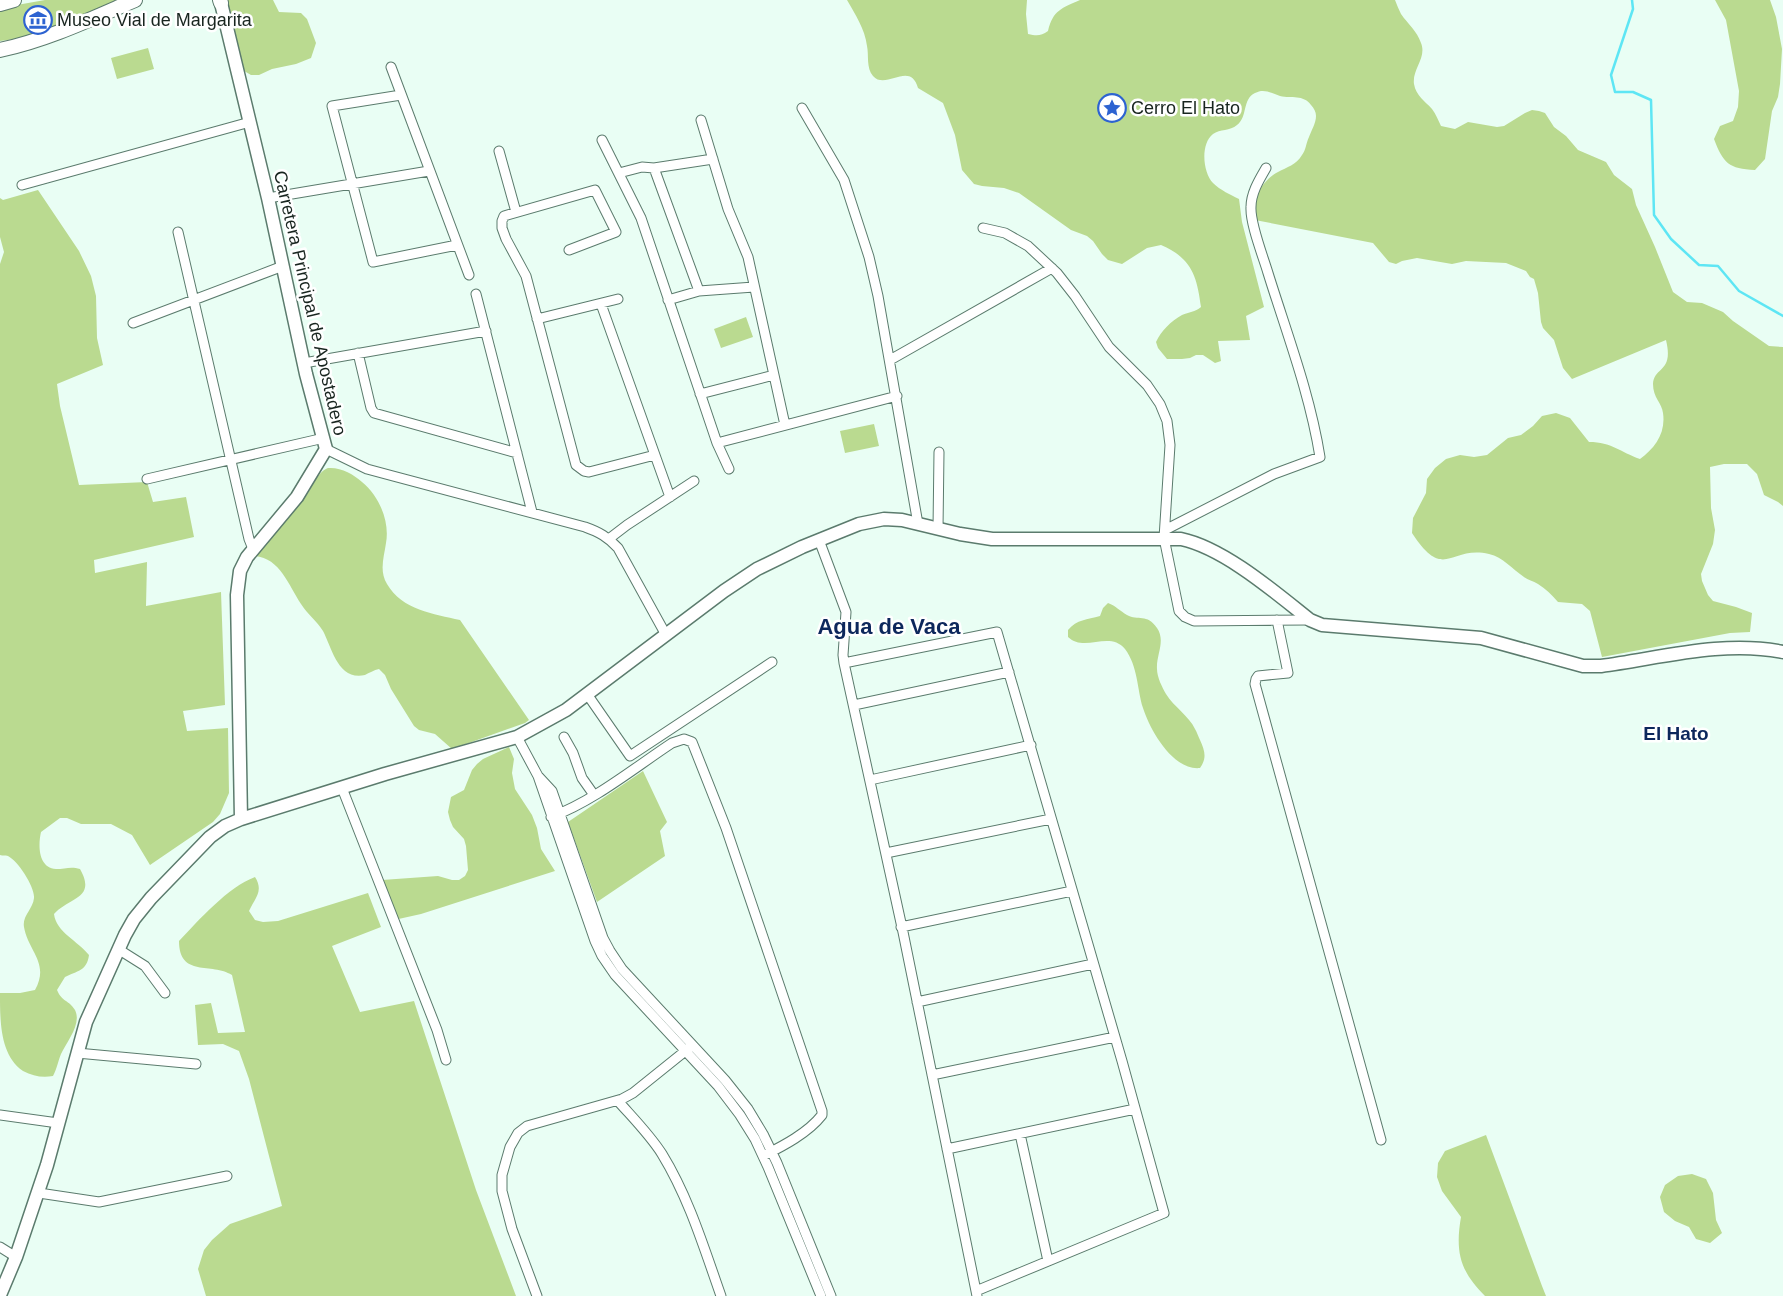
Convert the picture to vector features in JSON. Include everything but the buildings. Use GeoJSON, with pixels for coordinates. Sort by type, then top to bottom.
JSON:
{"type":"FeatureCollection","features":[{"type":"Feature","properties":{"kind":"main road"},"geometry":{"type":"LineString","coordinates":[[0,1],[4,0]]}},
{"type":"Feature","properties":{"kind":"main road"},"geometry":{"type":"LineString","coordinates":[[0,4],[14,0]]}},
{"type":"Feature","properties":{"kind":"main road"},"geometry":{"type":"LineString","coordinates":[[0,50],[31,42],[68,29],[135,0]]}},
{"type":"Feature","properties":{"kind":"main road"},"geometry":{"type":"LineString","coordinates":[[0,44],[31,42]]}},
{"type":"Feature","properties":{"kind":"street","name":"Carretera Principal de Apostadero"},"geometry":{"type":"LineString","coordinates":[[220,1],[268,198],[304,363],[325,444],[297,497],[253,549],[240,571],[237,595],[241,819]]}},
{"type":"Feature","properties":{"kind":"street"},"geometry":{"type":"LineString","coordinates":[[391,67],[469,275]]}},
{"type":"Feature","properties":{"kind":"street"},"geometry":{"type":"LineString","coordinates":[[401,95],[332,106],[373,262],[457,245]]}},
{"type":"Feature","properties":{"kind":"street"},"geometry":{"type":"LineString","coordinates":[[802,108],[844,180],[854,209],[878,296],[918,524]]}},
{"type":"Feature","properties":{"kind":"street"},"geometry":{"type":"LineString","coordinates":[[701,120],[728,208],[748,258],[785,426]]}},
{"type":"Feature","properties":{"kind":"street"},"geometry":{"type":"LineString","coordinates":[[22,185],[250,122]]}},
{"type":"Feature","properties":{"kind":"street"},"geometry":{"type":"LineString","coordinates":[[602,140],[641,218],[717,443],[729,469]]}},
{"type":"Feature","properties":{"kind":"street"},"geometry":{"type":"LineString","coordinates":[[499,151],[516,212]]}},
{"type":"Feature","properties":{"kind":"street"},"geometry":{"type":"LineString","coordinates":[[618,173],[642,167],[654,168],[713,159]]}},
{"type":"Feature","properties":{"kind":"street"},"geometry":{"type":"LineString","coordinates":[[654,168],[699,291]]}},
{"type":"Feature","properties":{"kind":"street"},"geometry":{"type":"LineString","coordinates":[[1165,534],[1274,474],[1320,457],[1315,426],[1306,391],[1284,325],[1250,209],[1256,185],[1266,168]]}},
{"type":"Feature","properties":{"kind":"street"},"geometry":{"type":"LineString","coordinates":[[268,198],[429,171]]}},
{"type":"Feature","properties":{"kind":"street"},"geometry":{"type":"LineString","coordinates":[[569,250],[616,232],[595,190],[504,216],[502,228],[526,276],[576,465],[584,471],[596,471],[655,456]]}},
{"type":"Feature","properties":{"kind":"street"},"geometry":{"type":"LineString","coordinates":[[984,228],[1005,233],[1028,246],[1052,268],[1075,296],[1109,347],[1147,385],[1160,404],[1167,422],[1170,445],[1165,534],[1176,603],[1179,611],[1184,617],[1194,621],[1310,620]]}},
{"type":"Feature","properties":{"kind":"street"},"geometry":{"type":"LineString","coordinates":[[178,232],[253,549]]}},
{"type":"Feature","properties":{"kind":"street"},"geometry":{"type":"LineString","coordinates":[[133,323],[283,266]]}},
{"type":"Feature","properties":{"kind":"street"},"geometry":{"type":"LineString","coordinates":[[890,360],[1052,268]]}},
{"type":"Feature","properties":{"kind":"street"},"geometry":{"type":"LineString","coordinates":[[668,300],[699,291],[754,287]]}},
{"type":"Feature","properties":{"kind":"street"},"geometry":{"type":"LineString","coordinates":[[476,294],[532,512]]}},
{"type":"Feature","properties":{"kind":"street"},"geometry":{"type":"LineString","coordinates":[[537,319],[618,299]]}},
{"type":"Feature","properties":{"kind":"street"},"geometry":{"type":"LineString","coordinates":[[601,304],[670,497]]}},
{"type":"Feature","properties":{"kind":"street"},"geometry":{"type":"LineString","coordinates":[[304,363],[486,330]]}},
{"type":"Feature","properties":{"kind":"street"},"geometry":{"type":"LineString","coordinates":[[358,353],[371,408],[374,413],[517,453]]}},
{"type":"Feature","properties":{"kind":"street"},"geometry":{"type":"LineString","coordinates":[[700,394],[774,375]]}},
{"type":"Feature","properties":{"kind":"street"},"geometry":{"type":"LineString","coordinates":[[717,443],[896,396]]}},
{"type":"Feature","properties":{"kind":"street"},"geometry":{"type":"LineString","coordinates":[[147,478],[231,459],[325,444],[367,468],[585,527],[610,538],[618,548],[666,635]]}},
{"type":"Feature","properties":{"kind":"street"},"geometry":{"type":"LineString","coordinates":[[938,529],[939,452]]}},
{"type":"Feature","properties":{"kind":"street"},"geometry":{"type":"LineString","coordinates":[[610,538],[694,481]]}},
{"type":"Feature","properties":{"kind":"street"},"geometry":{"type":"LineString","coordinates":[[0,1294],[16,1257],[39,1193],[86,1022],[118,949],[134,919],[210,837],[241,819],[517,737],[544,723],[587,694],[757,569],[775,559],[844,529],[874,521],[902,520],[968,535],[992,538],[1165,534],[1196,542],[1212,549],[1310,620],[1322,625],[1481,638],[1583,666],[1601,666],[1732,648],[1759,648],[1783,652]]}},
{"type":"Feature","properties":{"kind":"street"},"geometry":{"type":"LineString","coordinates":[[819,540],[846,612],[844,663],[902,926],[976,1294],[1048,1261],[1164,1213],[1115,1037],[997,632],[844,663]]}},
{"type":"Feature","properties":{"kind":"street"},"geometry":{"type":"LineString","coordinates":[[1277,620],[1288,673],[1258,676],[1255,684],[1381,1140]]}},
{"type":"Feature","properties":{"kind":"street"},"geometry":{"type":"LineString","coordinates":[[587,694],[630,756],[772,662]]}},
{"type":"Feature","properties":{"kind":"street"},"geometry":{"type":"LineString","coordinates":[[854,705],[1010,672]]}},
{"type":"Feature","properties":{"kind":"street"},"geometry":{"type":"LineString","coordinates":[[517,737],[538,776],[552,791],[556,815],[603,938],[610,951],[689,1048],[725,1080],[748,1109],[763,1134],[767,1154],[821,1296]]}},
{"type":"Feature","properties":{"kind":"street"},"geometry":{"type":"LineString","coordinates":[[564,737],[573,753],[582,778],[594,795]]}},
{"type":"Feature","properties":{"kind":"street"},"geometry":{"type":"LineString","coordinates":[[556,815],[594,795],[672,743],[684,739],[692,742],[726,828],[822,1111],[822,1115],[816,1121],[793,1139],[767,1154]]}},
{"type":"Feature","properties":{"kind":"street"},"geometry":{"type":"LineString","coordinates":[[870,780],[1031,745]]}},
{"type":"Feature","properties":{"kind":"street"},"geometry":{"type":"LineString","coordinates":[[342,788],[437,1030],[446,1060]]}},
{"type":"Feature","properties":{"kind":"street"},"geometry":{"type":"LineString","coordinates":[[886,853],[1051,819]]}},
{"type":"Feature","properties":{"kind":"street"},"geometry":{"type":"LineString","coordinates":[[902,926],[1072,891]]}},
{"type":"Feature","properties":{"kind":"street"},"geometry":{"type":"LineString","coordinates":[[118,949],[145,966],[164,993]]}},
{"type":"Feature","properties":{"kind":"street"},"geometry":{"type":"LineString","coordinates":[[917,1002],[1093,964]]}},
{"type":"Feature","properties":{"kind":"street"},"geometry":{"type":"LineString","coordinates":[[932,1075],[1115,1037]]}},
{"type":"Feature","properties":{"kind":"street"},"geometry":{"type":"LineString","coordinates":[[537,1296],[512,1229],[502,1191],[502,1175],[510,1147],[518,1132],[527,1126],[618,1101],[633,1094],[689,1048]]}},
{"type":"Feature","properties":{"kind":"street"},"geometry":{"type":"LineString","coordinates":[[77,1053],[196,1064]]}},
{"type":"Feature","properties":{"kind":"street"},"geometry":{"type":"LineString","coordinates":[[618,1101],[647,1133],[675,1177],[693,1217],[721,1296]]}},
{"type":"Feature","properties":{"kind":"street"},"geometry":{"type":"LineString","coordinates":[[947,1149],[1135,1110]]}},
{"type":"Feature","properties":{"kind":"street"},"geometry":{"type":"LineString","coordinates":[[0,1115],[58,1123]]}},
{"type":"Feature","properties":{"kind":"street"},"geometry":{"type":"LineString","coordinates":[[1020,1134],[1048,1261]]}},
{"type":"Feature","properties":{"kind":"street"},"geometry":{"type":"LineString","coordinates":[[767,1154],[831,1296]]}},
{"type":"Feature","properties":{"kind":"street"},"geometry":{"type":"LineString","coordinates":[[39,1193],[99,1202],[228,1176]]}},
{"type":"Feature","properties":{"kind":"street"},"geometry":{"type":"LineString","coordinates":[[0,1248],[16,1257]]}},
{"type":"Feature","properties":{"kind":"green space","name":"Museo Vial de Margarita"},"geometry":{"type":"Polygon","coordinates":[[[45,0],[122,0],[47,30],[16,39],[0,41],[0,8],[45,0]]]}},
{"type":"Feature","properties":{"kind":"green space"},"geometry":{"type":"Polygon","coordinates":[[[225,0],[273,0],[279,12],[301,13],[307,19],[316,43],[311,58],[296,64],[272,69],[259,75],[251,75],[239,68],[225,0]]]}},
{"type":"Feature","properties":{"kind":"green space"},"geometry":{"type":"Polygon","coordinates":[[[847,0],[1027,0],[1028,34],[1036,35],[1048,31],[1053,18],[1059,11],[1080,0],[1395,0],[1401,14],[1421,43],[1422,54],[1415,73],[1415,88],[1433,111],[1441,126],[1455,129],[1468,122],[1497,127],[1504,126],[1532,110],[1545,113],[1554,127],[1566,136],[1578,150],[1606,162],[1614,175],[1632,189],[1636,205],[1673,292],[1687,302],[1702,303],[1723,312],[1769,346],[1783,347],[1783,506],[1764,495],[1757,474],[1747,464],[1724,464],[1710,467],[1711,508],[1715,530],[1713,544],[1701,574],[1702,581],[1713,601],[1752,613],[1750,632],[1730,633],[1602,657],[1590,611],[1582,604],[1558,602],[1541,586],[1526,578],[1503,560],[1489,554],[1465,554],[1448,559],[1432,556],[1423,548],[1412,533],[1413,518],[1426,493],[1427,479],[1435,468],[1446,459],[1460,455],[1474,457],[1487,455],[1508,438],[1521,435],[1542,416],[1556,413],[1570,418],[1589,442],[1610,446],[1640,459],[1655,445],[1663,427],[1662,409],[1654,393],[1653,384],[1654,378],[1666,364],[1668,351],[1666,340],[1572,379],[1563,368],[1554,340],[1543,328],[1534,279],[1526,271],[1506,263],[1466,261],[1452,264],[1417,258],[1396,264],[1389,262],[1373,243],[1255,220],[1255,203],[1258,193],[1274,174],[1300,158],[1316,116],[1313,107],[1304,99],[1284,97],[1261,91],[1248,99],[1243,117],[1237,125],[1213,134],[1206,144],[1204,158],[1207,173],[1213,183],[1239,199],[1242,222],[1264,307],[1246,316],[1250,340],[1218,341],[1221,361],[1215,363],[1203,355],[1182,359],[1167,359],[1158,348],[1156,342],[1161,334],[1178,317],[1201,307],[1195,278],[1186,262],[1180,256],[1161,245],[1147,248],[1122,264],[1108,260],[1087,236],[1071,230],[1019,193],[1004,188],[974,184],[962,170],[955,135],[943,103],[918,88],[914,80],[909,76],[878,80],[873,76],[869,65],[864,34],[847,0]]]}},
{"type":"Feature","properties":{"kind":"green space"},"geometry":{"type":"Polygon","coordinates":[[[1715,0],[1770,0],[1776,17],[1782,49],[1780,84],[1778,97],[1772,111],[1765,159],[1755,170],[1739,168],[1728,163],[1721,154],[1714,139],[1720,126],[1733,121],[1738,107],[1739,91],[1726,20],[1715,0]]]}},
{"type":"Feature","properties":{"kind":"green space"},"geometry":{"type":"Polygon","coordinates":[[[148,48],[154,69],[117,79],[111,58],[148,48]]]}},
{"type":"Feature","properties":{"kind":"green space"},"geometry":{"type":"Polygon","coordinates":[[[38,190],[79,251],[91,276],[96,296],[97,338],[103,365],[57,384],[60,406],[79,485],[147,482],[153,502],[186,497],[194,537],[94,560],[95,573],[147,562],[146,606],[221,592],[225,705],[183,711],[187,731],[228,728],[229,793],[220,814],[213,822],[150,865],[132,835],[111,824],[81,824],[67,818],[60,818],[41,832],[40,849],[46,865],[56,869],[80,869],[84,879],[85,886],[83,892],[54,914],[63,931],[89,955],[84,967],[65,977],[57,990],[61,997],[75,1010],[77,1021],[61,1054],[56,1071],[53,1076],[45,1077],[23,1071],[10,1056],[3,1037],[0,1004],[0,993],[20,993],[35,990],[40,972],[37,957],[24,927],[25,919],[32,906],[34,893],[25,875],[16,863],[8,856],[0,855],[0,264],[4,252],[0,237],[0,198],[3,200],[38,190]]]}},
{"type":"Feature","properties":{"kind":"green space"},"geometry":{"type":"Polygon","coordinates":[[[746,317],[753,337],[721,348],[714,329],[746,317]]]}},
{"type":"Feature","properties":{"kind":"green space"},"geometry":{"type":"Polygon","coordinates":[[[874,424],[879,446],[845,453],[840,431],[874,424]]]}},
{"type":"Feature","properties":{"kind":"green space"},"geometry":{"type":"Polygon","coordinates":[[[328,468],[342,470],[355,476],[368,488],[378,502],[385,518],[387,535],[383,574],[393,593],[419,610],[460,620],[529,720],[452,749],[435,734],[419,730],[414,726],[391,689],[385,675],[379,669],[365,675],[356,676],[348,673],[337,662],[323,631],[303,608],[283,574],[271,562],[255,556],[304,499],[320,474],[328,468]]]}},
{"type":"Feature","properties":{"kind":"green space"},"geometry":{"type":"Polygon","coordinates":[[[1108,603],[1131,617],[1150,620],[1160,633],[1157,664],[1159,679],[1169,699],[1189,720],[1196,731],[1204,754],[1204,761],[1200,768],[1190,767],[1181,763],[1172,756],[1157,737],[1146,717],[1135,670],[1125,649],[1112,641],[1082,643],[1068,637],[1068,630],[1071,626],[1082,620],[1100,616],[1103,608],[1108,603]]]}},
{"type":"Feature","properties":{"kind":"green space"},"geometry":{"type":"Polygon","coordinates":[[[509,747],[514,759],[512,773],[515,789],[532,815],[537,828],[541,849],[555,871],[421,914],[394,920],[382,880],[438,876],[459,880],[465,876],[468,870],[466,846],[464,839],[453,827],[450,820],[448,812],[451,797],[464,790],[472,770],[477,764],[483,759],[509,747]]]}},
{"type":"Feature","properties":{"kind":"green space"},"geometry":{"type":"Polygon","coordinates":[[[643,771],[667,822],[660,831],[665,856],[597,902],[568,822],[643,771]]]}},
{"type":"Feature","properties":{"kind":"green space"},"geometry":{"type":"Polygon","coordinates":[[[255,877],[259,890],[249,911],[255,920],[263,922],[278,921],[368,893],[381,927],[332,946],[360,1012],[414,1001],[476,1190],[516,1296],[206,1296],[198,1269],[204,1250],[212,1240],[230,1224],[282,1206],[249,1079],[239,1051],[223,1044],[198,1045],[195,1005],[211,1003],[218,1033],[245,1032],[232,975],[224,971],[190,965],[180,953],[179,941],[224,896],[255,877]]]}},
{"type":"Feature","properties":{"kind":"green space"},"geometry":{"type":"Polygon","coordinates":[[[1486,1135],[1546,1296],[1485,1296],[1470,1278],[1461,1260],[1459,1229],[1461,1217],[1442,1191],[1437,1177],[1438,1163],[1445,1151],[1486,1135]]]}},
{"type":"Feature","properties":{"kind":"green space"},"geometry":{"type":"Polygon","coordinates":[[[1692,1174],[1706,1179],[1713,1193],[1716,1220],[1722,1233],[1710,1243],[1696,1239],[1689,1227],[1675,1221],[1664,1212],[1660,1197],[1665,1185],[1678,1176],[1692,1174]]]}},
{"type":"Feature","properties":{"kind":"waterway"},"geometry":{"type":"LineString","coordinates":[[1632,0],[1633,9],[1611,75],[1615,92],[1633,92],[1651,100],[1654,215],[1671,239],[1699,265],[1718,266],[1739,291],[1783,316]]}},
{"type":"Feature","properties":{"kind":"place","name":"Museo Vial de Margarita"},"geometry":{"type":"Point","coordinates":[38,20]}},
{"type":"Feature","properties":{"kind":"place","name":"Cerro El Hato"},"geometry":{"type":"Point","coordinates":[1112,108]}},
{"type":"Feature","properties":{"kind":"district","name":"Agua de Vaca"},"geometry":{"type":"Point","coordinates":[889,626]}},
{"type":"Feature","properties":{"kind":"district","name":"El Hato"},"geometry":{"type":"Point","coordinates":[1676,733]}}]}
